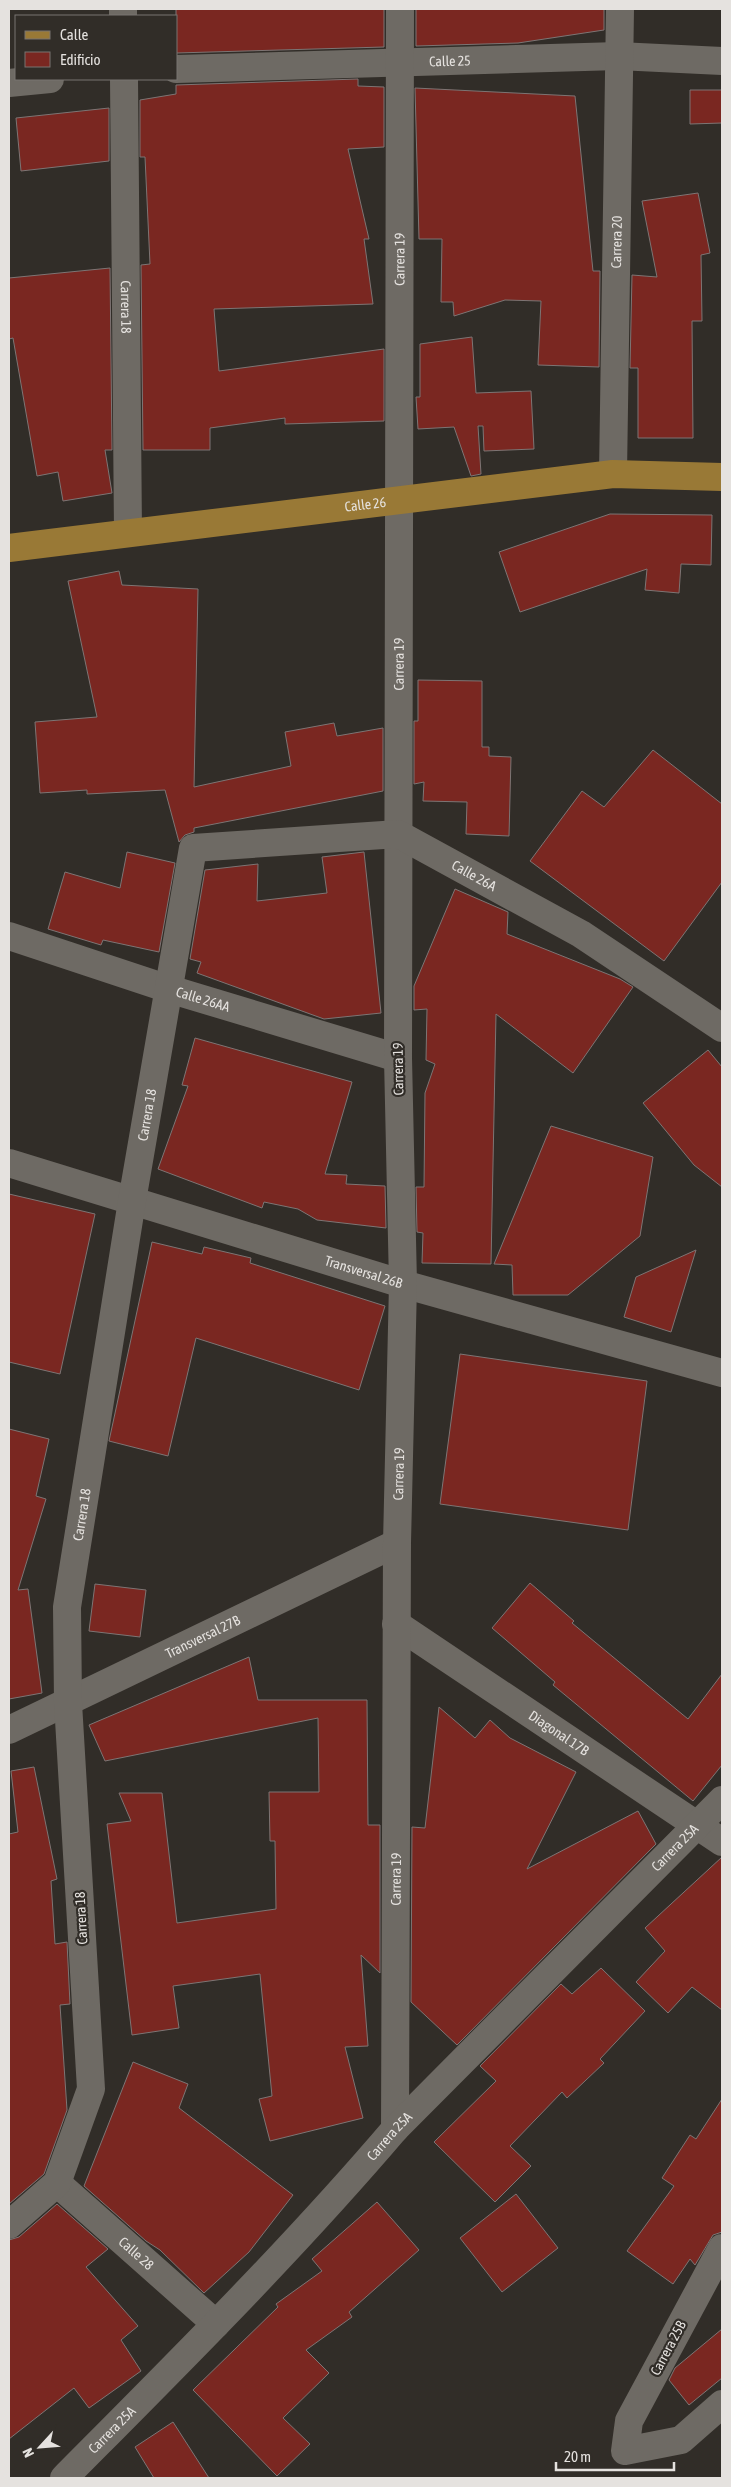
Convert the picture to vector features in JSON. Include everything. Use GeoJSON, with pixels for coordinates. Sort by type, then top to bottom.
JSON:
{"type":"FeatureCollection","features":[{"type":"Feature","properties":{"kind":"main road","name":"Calle 26"},"geometry":{"type":"LineString","coordinates":[[9,548],[614,474],[722,477]]}},
{"type":"Feature","properties":{"kind":"street","name":"Carrera 19"},"geometry":{"type":"LineString","coordinates":[[395,2129],[396,1624],[403,1284],[398,1058],[400,9]]}},
{"type":"Feature","properties":{"kind":"street","name":"Carrera 20"},"geometry":{"type":"LineString","coordinates":[[614,474],[620,9]]}},
{"type":"Feature","properties":{"kind":"street","name":"Calle 25"},"geometry":{"type":"LineString","coordinates":[[178,69],[618,56],[722,61]]}},
{"type":"Feature","properties":{"kind":"street"},"geometry":{"type":"LineString","coordinates":[[9,83],[40,80]]}},
{"type":"Feature","properties":{"kind":"street","name":"Carrera 18"},"geometry":{"type":"LineString","coordinates":[[124,80],[128,533]]}},
{"type":"Feature","properties":{"kind":"street","name":"Carrera 18"},"geometry":{"type":"LineString","coordinates":[[57,2183],[91,2089],[68,1703],[68,1607],[132,1201],[193,848],[398,834]]}},
{"type":"Feature","properties":{"kind":"street","name":"Calle 26A"},"geometry":{"type":"LineString","coordinates":[[398,834],[581,934],[722,1028]]}},
{"type":"Feature","properties":{"kind":"street","name":"Calle 26AA"},"geometry":{"type":"LineString","coordinates":[[9,936],[169,989],[398,1058]]}},
{"type":"Feature","properties":{"kind":"street","name":"Transversal 26B"},"geometry":{"type":"LineString","coordinates":[[9,1163],[403,1284],[711,1369]]}},
{"type":"Feature","properties":{"kind":"street"},"geometry":{"type":"LineString","coordinates":[[711,1369],[722,1352]]}},
{"type":"Feature","properties":{"kind":"street","name":"Transversal 27B"},"geometry":{"type":"LineString","coordinates":[[9,1730],[397,1543]]}},
{"type":"Feature","properties":{"kind":"street","name":"Diagonal 17B"},"geometry":{"type":"LineString","coordinates":[[396,1624],[722,1842]]}},
{"type":"Feature","properties":{"kind":"street","name":"Carrera 25A"},"geometry":{"type":"LineString","coordinates":[[64,2478],[216,2324],[361,2170],[395,2129],[722,1800]]}},
{"type":"Feature","properties":{"kind":"street"},"geometry":{"type":"LineString","coordinates":[[9,2225],[57,2183]]}},
{"type":"Feature","properties":{"kind":"street","name":"Calle 28"},"geometry":{"type":"LineString","coordinates":[[57,2183],[216,2324]]}},
{"type":"Feature","properties":{"kind":"street","name":"Carrera 25B"},"geometry":{"type":"LineString","coordinates":[[722,2248],[629,2420],[625,2451],[681,2440],[722,2404]]}},
{"type":"Feature","properties":{"kind":"building"},"geometry":{"type":"Polygon","coordinates":[[[176,9],[384,9],[384,47],[178,53],[178,15],[176,15],[176,9]]]}},
{"type":"Feature","properties":{"kind":"building"},"geometry":{"type":"Polygon","coordinates":[[[416,9],[604,9],[604,30],[518,43],[416,46],[416,9]]]}},
{"type":"Feature","properties":{"kind":"building"},"geometry":{"type":"Polygon","coordinates":[[[358,79],[358,86],[384,87],[384,147],[348,149],[369,239],[364,239],[373,304],[214,309],[219,371],[384,349],[384,421],[285,424],[285,418],[210,428],[210,450],[143,450],[141,265],[150,264],[145,157],[140,157],[140,100],[176,94],[176,85],[358,79]]]}},
{"type":"Feature","properties":{"kind":"building"},"geometry":{"type":"Polygon","coordinates":[[[415,88],[575,96],[593,271],[600,271],[599,367],[538,365],[541,301],[505,300],[454,316],[453,302],[441,302],[442,239],[419,239],[415,88]]]}},
{"type":"Feature","properties":{"kind":"building"},"geometry":{"type":"Polygon","coordinates":[[[690,90],[722,90],[722,123],[690,124],[690,90]]]}},
{"type":"Feature","properties":{"kind":"building"},"geometry":{"type":"Polygon","coordinates":[[[109,108],[109,161],[21,171],[16,118],[109,108]]]}},
{"type":"Feature","properties":{"kind":"building"},"geometry":{"type":"Polygon","coordinates":[[[698,193],[710,253],[701,255],[702,321],[692,321],[693,438],[638,438],[638,368],[630,368],[632,275],[657,277],[642,201],[698,193]]]}},
{"type":"Feature","properties":{"kind":"building"},"geometry":{"type":"Polygon","coordinates":[[[110,268],[112,450],[105,450],[112,493],[63,501],[58,472],[37,476],[13,338],[9,339],[9,278],[110,268]]]}},
{"type":"Feature","properties":{"kind":"building"},"geometry":{"type":"Polygon","coordinates":[[[472,337],[476,393],[531,391],[534,449],[484,451],[483,426],[478,426],[481,474],[471,476],[454,427],[418,429],[416,397],[420,397],[420,344],[472,337]]]}},
{"type":"Feature","properties":{"kind":"building"},"geometry":{"type":"Polygon","coordinates":[[[610,514],[712,515],[711,565],[681,564],[679,593],[645,590],[647,569],[520,612],[499,552],[610,514]]]}},
{"type":"Feature","properties":{"kind":"building"},"geometry":{"type":"Polygon","coordinates":[[[119,571],[122,585],[198,589],[194,787],[291,766],[285,732],[334,723],[337,736],[383,728],[383,791],[194,828],[194,832],[185,835],[179,842],[165,790],[87,794],[87,790],[40,793],[35,722],[97,717],[68,581],[119,571]]]}},
{"type":"Feature","properties":{"kind":"building"},"geometry":{"type":"Polygon","coordinates":[[[418,680],[482,681],[482,747],[489,747],[489,756],[511,757],[509,836],[466,834],[467,802],[423,801],[424,782],[414,784],[414,721],[418,721],[418,680]]]}},
{"type":"Feature","properties":{"kind":"building"},"geometry":{"type":"Polygon","coordinates":[[[653,750],[722,804],[722,882],[664,961],[530,861],[582,791],[604,807],[653,750]]]}},
{"type":"Feature","properties":{"kind":"building"},"geometry":{"type":"Polygon","coordinates":[[[127,852],[175,863],[159,952],[103,940],[101,945],[48,929],[65,872],[120,888],[127,852]]]}},
{"type":"Feature","properties":{"kind":"building"},"geometry":{"type":"Polygon","coordinates":[[[364,852],[381,1013],[324,1019],[197,973],[201,962],[190,959],[205,870],[258,864],[257,901],[327,893],[322,857],[364,852]]]}},
{"type":"Feature","properties":{"kind":"building"},"geometry":{"type":"Polygon","coordinates":[[[455,889],[508,912],[507,934],[620,979],[633,987],[573,1073],[496,1014],[491,1264],[422,1263],[423,1233],[417,1232],[416,1187],[424,1187],[425,1093],[435,1064],[426,1060],[427,1009],[414,1010],[414,986],[455,889]]]}},
{"type":"Feature","properties":{"kind":"building"},"geometry":{"type":"Polygon","coordinates":[[[195,1038],[352,1082],[325,1174],[347,1175],[346,1184],[385,1186],[386,1228],[317,1220],[298,1209],[264,1202],[262,1208],[158,1169],[188,1086],[182,1085],[195,1038]]]}},
{"type":"Feature","properties":{"kind":"building"},"geometry":{"type":"Polygon","coordinates":[[[708,1050],[722,1067],[722,1187],[694,1165],[643,1103],[708,1050]]]}},
{"type":"Feature","properties":{"kind":"building"},"geometry":{"type":"Polygon","coordinates":[[[551,1126],[653,1157],[640,1236],[568,1295],[513,1295],[512,1265],[494,1264],[551,1126]]]}},
{"type":"Feature","properties":{"kind":"building"},"geometry":{"type":"Polygon","coordinates":[[[9,1194],[95,1214],[60,1374],[9,1362],[9,1194]]]}},
{"type":"Feature","properties":{"kind":"building"},"geometry":{"type":"Polygon","coordinates":[[[152,1242],[202,1254],[204,1247],[251,1258],[250,1263],[385,1306],[359,1390],[196,1338],[168,1456],[109,1441],[152,1242]]]}},
{"type":"Feature","properties":{"kind":"building"},"geometry":{"type":"Polygon","coordinates":[[[696,1250],[671,1332],[624,1317],[636,1277],[696,1250]]]}},
{"type":"Feature","properties":{"kind":"building"},"geometry":{"type":"Polygon","coordinates":[[[460,1354],[647,1381],[628,1530],[440,1504],[460,1354]]]}},
{"type":"Feature","properties":{"kind":"building"},"geometry":{"type":"Polygon","coordinates":[[[9,1429],[49,1439],[36,1496],[46,1499],[18,1590],[28,1589],[42,1693],[9,1699],[9,1429]]]}},
{"type":"Feature","properties":{"kind":"building"},"geometry":{"type":"Polygon","coordinates":[[[530,1583],[574,1621],[572,1623],[688,1719],[722,1674],[722,1765],[693,1801],[553,1685],[555,1682],[492,1628],[530,1583]]]}},
{"type":"Feature","properties":{"kind":"building"},"geometry":{"type":"Polygon","coordinates":[[[95,1584],[146,1590],[140,1637],[89,1631],[95,1584]]]}},
{"type":"Feature","properties":{"kind":"building"},"geometry":{"type":"Polygon","coordinates":[[[249,1657],[258,1700],[367,1700],[368,1825],[380,1825],[380,1973],[361,1955],[368,2046],[345,2047],[363,2118],[270,2141],[259,2099],[272,2096],[260,1974],[173,1986],[179,2028],[132,2035],[107,1824],[131,1821],[119,1793],[162,1793],[177,1923],[276,1909],[275,1841],[270,1841],[269,1792],[319,1792],[318,1718],[105,1761],[89,1725],[249,1657]]]}},
{"type":"Feature","properties":{"kind":"building"},"geometry":{"type":"Polygon","coordinates":[[[439,1707],[475,1738],[490,1720],[510,1738],[576,1772],[527,1869],[638,1811],[656,1844],[457,2045],[411,2002],[412,1827],[425,1828],[439,1707]]]}},
{"type":"Feature","properties":{"kind":"building"},"geometry":{"type":"Polygon","coordinates":[[[34,1767],[57,1879],[51,1881],[55,1944],[67,1942],[70,2004],[60,2005],[67,2110],[44,2174],[9,2204],[9,1834],[18,1832],[11,1771],[34,1767]]]}},
{"type":"Feature","properties":{"kind":"building"},"geometry":{"type":"Polygon","coordinates":[[[722,1857],[722,2010],[692,1987],[668,2013],[636,1982],[665,1951],[645,1928],[722,1857]]]}},
{"type":"Feature","properties":{"kind":"building"},"geometry":{"type":"Polygon","coordinates":[[[601,1968],[645,2011],[600,2059],[604,2063],[567,2098],[562,2092],[510,2146],[531,2166],[495,2202],[434,2142],[496,2081],[480,2066],[561,1984],[572,1994],[601,1968]]]}},
{"type":"Feature","properties":{"kind":"building"},"geometry":{"type":"Polygon","coordinates":[[[133,2062],[188,2084],[179,2108],[293,2195],[249,2252],[204,2293],[160,2250],[146,2241],[84,2186],[133,2062]]]}},
{"type":"Feature","properties":{"kind":"building"},"geometry":{"type":"Polygon","coordinates":[[[722,2099],[722,2232],[713,2235],[695,2265],[690,2259],[673,2284],[627,2251],[674,2186],[662,2178],[690,2135],[696,2139],[722,2099]]]}},
{"type":"Feature","properties":{"kind":"building"},"geometry":{"type":"Polygon","coordinates":[[[516,2194],[558,2248],[502,2292],[460,2238],[516,2194]]]}},
{"type":"Feature","properties":{"kind":"building"},"geometry":{"type":"Polygon","coordinates":[[[377,2202],[419,2250],[349,2312],[352,2317],[306,2350],[329,2373],[283,2418],[310,2444],[277,2476],[193,2390],[278,2307],[276,2304],[322,2271],[312,2259],[377,2202]]]}},
{"type":"Feature","properties":{"kind":"building"},"geometry":{"type":"Polygon","coordinates":[[[57,2204],[108,2249],[86,2267],[138,2326],[121,2340],[141,2371],[89,2408],[74,2388],[9,2439],[9,2240],[19,2237],[57,2204]]]}},
{"type":"Feature","properties":{"kind":"building"},"geometry":{"type":"Polygon","coordinates":[[[722,2329],[722,2378],[689,2405],[669,2380],[675,2368],[722,2329]]]}},
{"type":"Feature","properties":{"kind":"building"},"geometry":{"type":"Polygon","coordinates":[[[173,2422],[209,2478],[154,2478],[135,2447],[173,2422]]]}}]}
